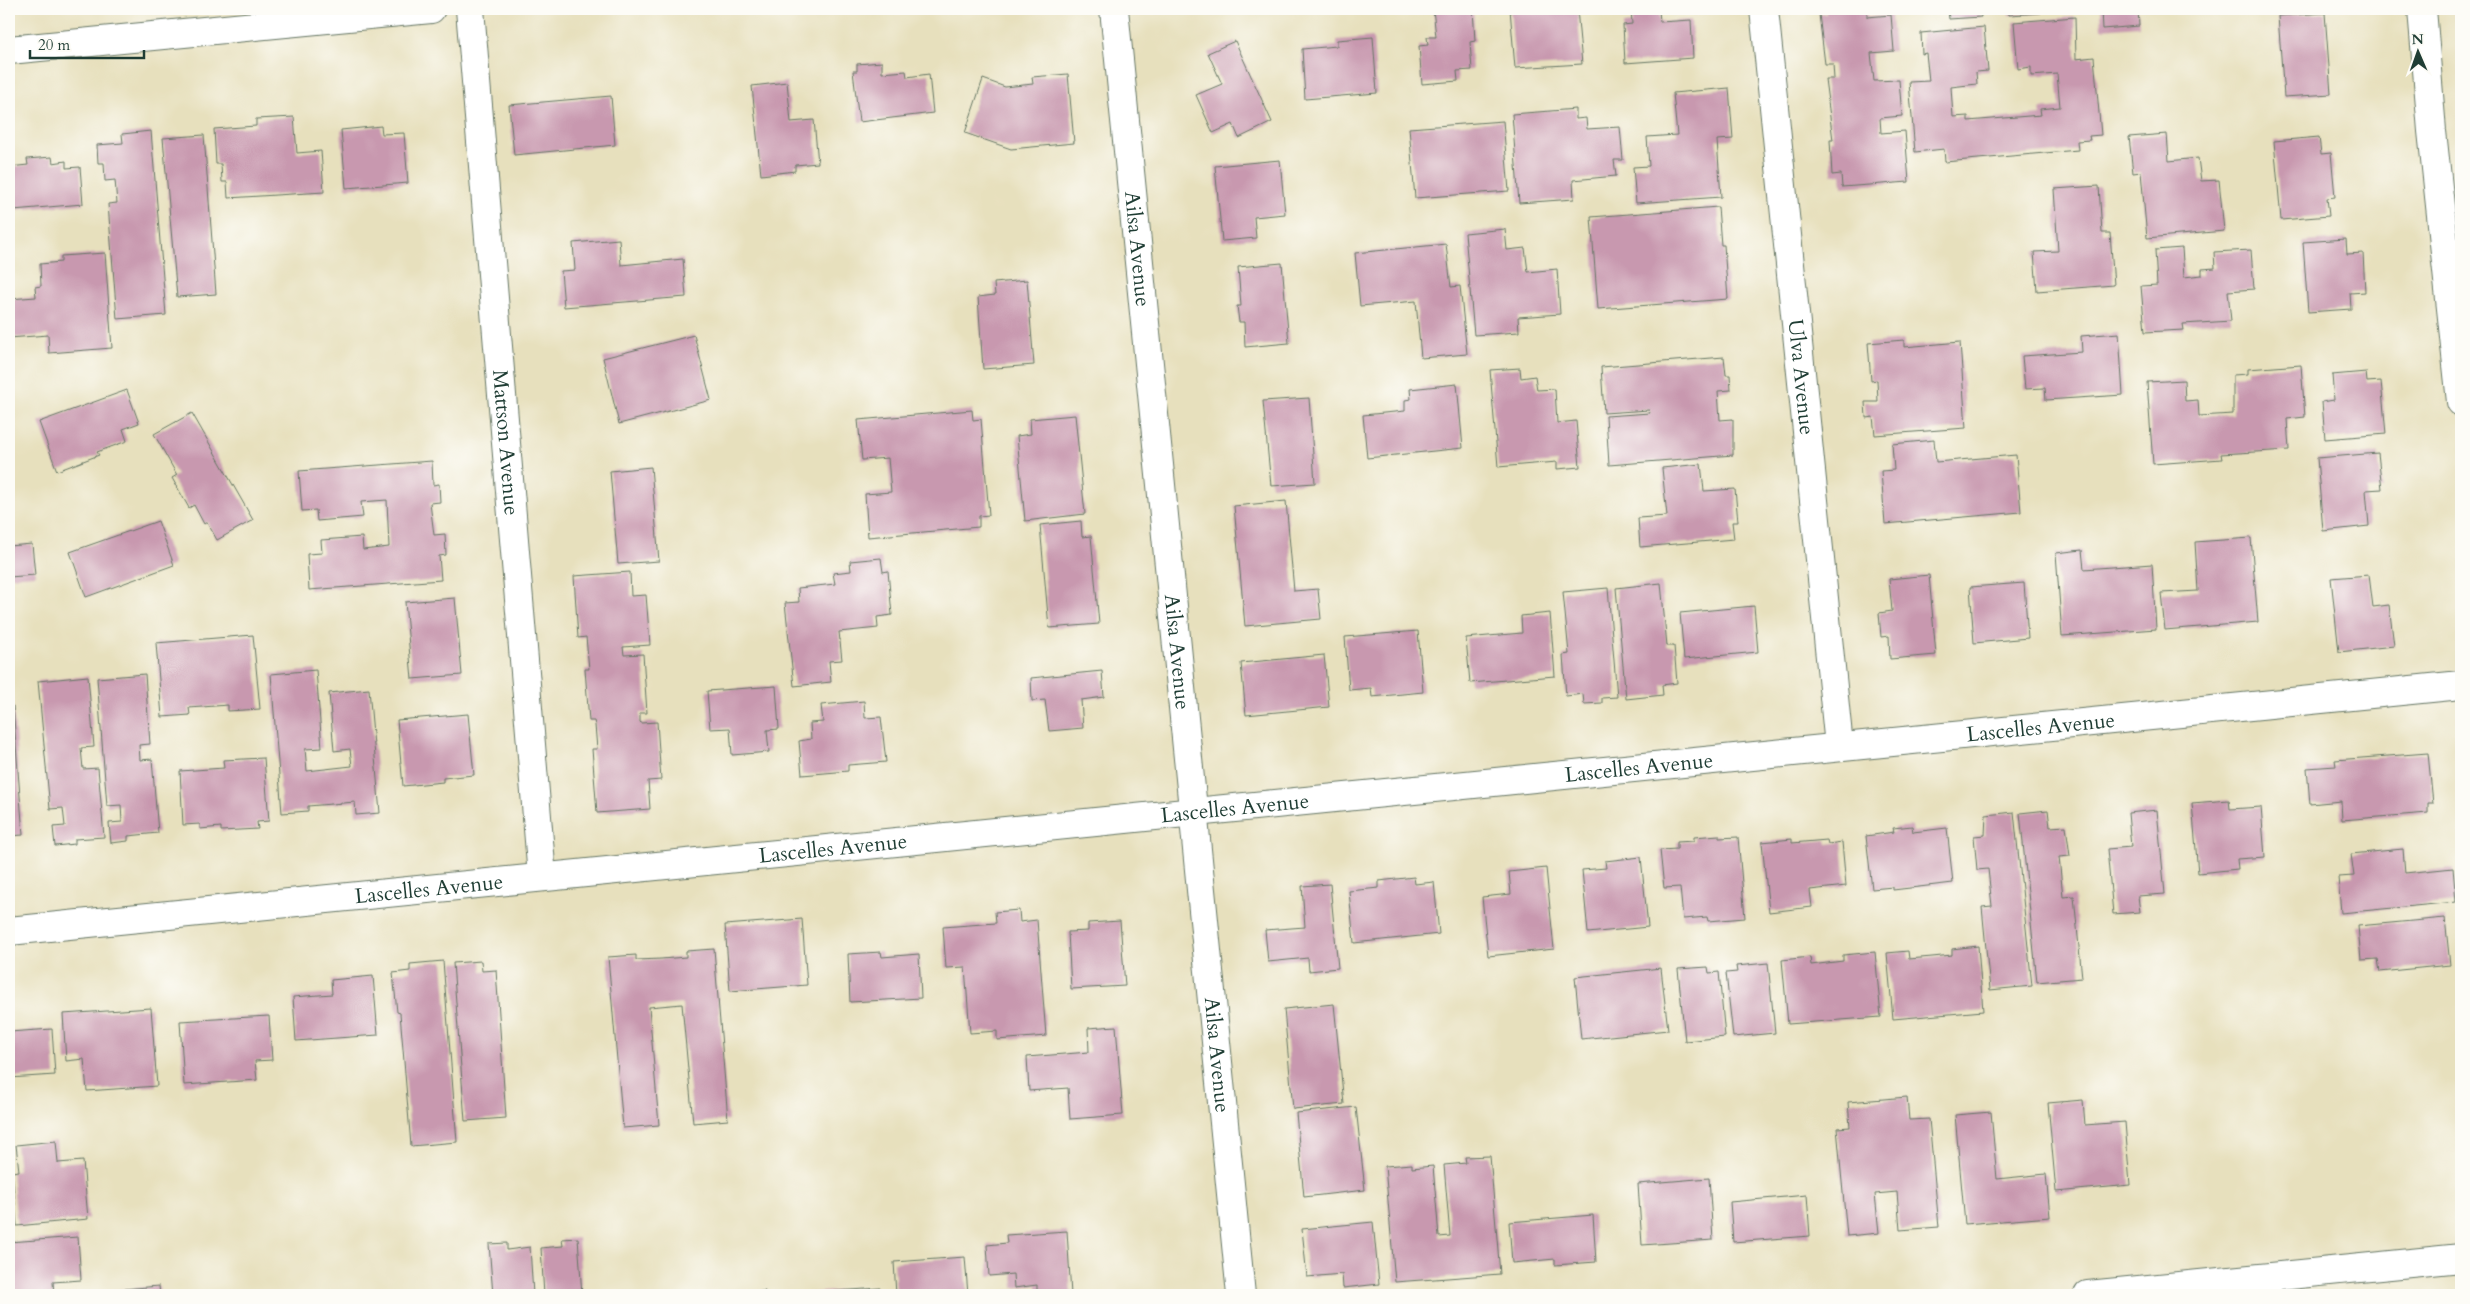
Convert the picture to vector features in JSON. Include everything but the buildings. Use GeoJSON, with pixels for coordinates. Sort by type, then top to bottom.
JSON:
{"type":"FeatureCollection","features":[{"type":"Feature","properties":{"kind":"street"},"geometry":{"type":"LineString","coordinates":[[9,50],[431,9]]}},
{"type":"Feature","properties":{"kind":"street","name":"Mattson Avenue"},"geometry":{"type":"LineString","coordinates":[[470,9],[542,877]]}},
{"type":"Feature","properties":{"kind":"street","name":"Ailsa Avenue"},"geometry":{"type":"LineString","coordinates":[[1114,9],[1242,1295]]}},
{"type":"Feature","properties":{"kind":"street","name":"Ulva Avenue"},"geometry":{"type":"LineString","coordinates":[[1764,9],[1839,746]]}},
{"type":"Feature","properties":{"kind":"street"},"geometry":{"type":"LineString","coordinates":[[2422,9],[2432,131],[2461,402]]}},
{"type":"Feature","properties":{"kind":"street","name":"Lascelles Avenue"},"geometry":{"type":"LineString","coordinates":[[9,931],[2461,685]]}},
{"type":"Feature","properties":{"kind":"street"},"geometry":{"type":"LineString","coordinates":[[2088,1295],[2461,1258]]}}]}
